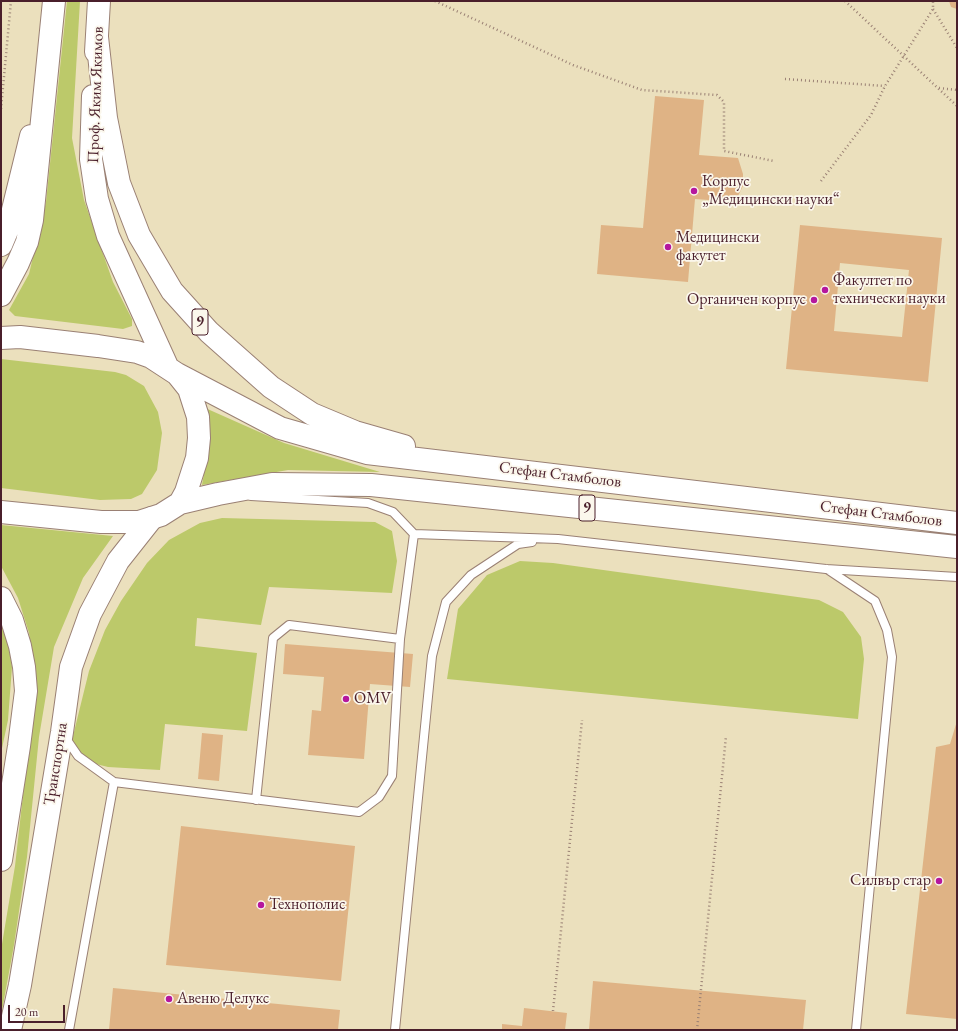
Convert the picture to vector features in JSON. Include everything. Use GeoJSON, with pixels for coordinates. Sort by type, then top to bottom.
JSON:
{"type":"FeatureCollection","features":[{"type":"Feature","properties":{"kind":"main road"},"geometry":{"type":"LineString","coordinates":[[1,294],[18,263],[27,242],[32,220],[54,1]]}},
{"type":"Feature","properties":{"kind":"main road","name":"Проф. Яким Якимов"},"geometry":{"type":"LineString","coordinates":[[99,1],[91,159],[98,199],[108,236],[172,370]]}},
{"type":"Feature","properties":{"kind":"main road","name":"9"},"geometry":{"type":"LineString","coordinates":[[96,37],[106,118],[119,183],[139,235],[172,291],[209,332],[271,387],[312,414],[355,432],[469,465]]}},
{"type":"Feature","properties":{"kind":"main road"},"geometry":{"type":"LineString","coordinates":[[1,244],[9,226],[45,80]]}},
{"type":"Feature","properties":{"kind":"main road","name":"Стефан Стамболов"},"geometry":{"type":"LineString","coordinates":[[1,338],[20,337],[137,352],[151,356],[172,370],[280,428],[367,453],[957,523]]}},
{"type":"Feature","properties":{"kind":"main road"},"geometry":{"type":"LineString","coordinates":[[172,370],[189,389],[198,417],[199,438],[197,458],[192,477],[180,503]]}},
{"type":"Feature","properties":{"kind":"main road","name":"Стефан Стамболов"},"geometry":{"type":"LineString","coordinates":[[180,503],[272,484],[371,485],[957,547]]}},
{"type":"Feature","properties":{"kind":"main road","name":"9"},"geometry":{"type":"LineString","coordinates":[[1,512],[101,522],[139,522],[171,511],[180,503]]}},
{"type":"Feature","properties":{"kind":"main road","name":"Транспортна"},"geometry":{"type":"LineString","coordinates":[[10,1030],[20,985],[62,732],[71,666],[90,614],[118,561],[152,518]]}},
{"type":"Feature","properties":{"kind":"main road"},"geometry":{"type":"LineString","coordinates":[[1,598],[12,620],[20,646],[26,691],[20,746],[1,860]]}},
{"type":"Feature","properties":{"kind":"lane"},"geometry":{"type":"LineString","coordinates":[[218,494],[368,503],[393,512],[414,534],[558,539],[826,569],[957,577]]}},
{"type":"Feature","properties":{"kind":"lane"},"geometry":{"type":"LineString","coordinates":[[62,732],[78,756],[114,782],[358,812],[379,797],[392,776],[400,639],[414,534]]}},
{"type":"Feature","properties":{"kind":"lane"},"geometry":{"type":"LineString","coordinates":[[395,1030],[432,656],[446,602],[471,575],[518,544],[558,539]]}},
{"type":"Feature","properties":{"kind":"lane"},"geometry":{"type":"LineString","coordinates":[[826,569],[875,601],[887,630],[892,657],[856,1030]]}},
{"type":"Feature","properties":{"kind":"lane"},"geometry":{"type":"LineString","coordinates":[[256,800],[273,638],[289,625],[400,639]]}},
{"type":"Feature","properties":{"kind":"lane"},"geometry":{"type":"LineString","coordinates":[[69,1030],[114,782]]}},
{"type":"Feature","properties":{"kind":"path"},"geometry":{"type":"LineString","coordinates":[[1,109],[11,1]]}},
{"type":"Feature","properties":{"kind":"path"},"geometry":{"type":"LineString","coordinates":[[435,1],[573,65],[642,90],[717,95],[724,102],[724,151],[774,161]]}},
{"type":"Feature","properties":{"kind":"path"},"geometry":{"type":"LineString","coordinates":[[845,1],[957,106]]}},
{"type":"Feature","properties":{"kind":"path"},"geometry":{"type":"LineString","coordinates":[[933,1],[933,9],[957,48]]}},
{"type":"Feature","properties":{"kind":"path"},"geometry":{"type":"LineString","coordinates":[[821,181],[871,115],[885,86],[933,9]]}},
{"type":"Feature","properties":{"kind":"path"},"geometry":{"type":"LineString","coordinates":[[785,79],[885,86]]}},
{"type":"Feature","properties":{"kind":"path"},"geometry":{"type":"LineString","coordinates":[[938,88],[957,90]]}},
{"type":"Feature","properties":{"kind":"path"},"geometry":{"type":"LineString","coordinates":[[553,1012],[582,720]]}},
{"type":"Feature","properties":{"kind":"path"},"geometry":{"type":"LineString","coordinates":[[697,1030],[726,736]]}},
{"type":"Feature","properties":{"kind":"green space"},"geometry":{"type":"Polygon","coordinates":[[[67,1],[80,1],[72,138],[84,200],[113,282],[132,319],[132,326],[123,329],[15,316],[9,310],[29,274],[46,202],[67,1]]]}},
{"type":"Feature","properties":{"kind":"green space"},"geometry":{"type":"Polygon","coordinates":[[[1,359],[115,372],[126,375],[144,386],[158,412],[162,433],[157,470],[142,494],[131,499],[100,500],[1,488],[1,359]]]}},
{"type":"Feature","properties":{"kind":"green space"},"geometry":{"type":"Polygon","coordinates":[[[203,407],[284,443],[380,472],[288,470],[202,485],[209,444],[203,407]]]}},
{"type":"Feature","properties":{"kind":"green space"},"geometry":{"type":"Polygon","coordinates":[[[222,518],[375,522],[392,531],[397,561],[392,593],[269,587],[261,625],[197,618],[195,646],[257,653],[247,731],[165,724],[160,770],[108,767],[92,763],[76,749],[72,740],[89,671],[105,630],[121,601],[147,563],[169,540],[200,523],[222,518]]]}},
{"type":"Feature","properties":{"kind":"green space"},"geometry":{"type":"Polygon","coordinates":[[[1,525],[113,536],[83,578],[54,647],[39,737],[27,857],[14,945],[1,1016],[1,950],[15,866],[30,733],[34,672],[29,633],[18,598],[1,566],[1,525]]]}},
{"type":"Feature","properties":{"kind":"green space"},"geometry":{"type":"Polygon","coordinates":[[[520,561],[553,563],[819,600],[843,612],[861,637],[864,659],[858,719],[447,679],[458,609],[487,575],[520,561]]]}},
{"type":"Feature","properties":{"kind":"green space"},"geometry":{"type":"Polygon","coordinates":[[[1,618],[8,641],[12,667],[8,720],[1,753],[1,618]]]}},
{"type":"Feature","properties":{"kind":"building"},"geometry":{"type":"Polygon","coordinates":[[[949,1],[957,1],[957,9],[951,7],[949,1]]]}},
{"type":"Feature","properties":{"kind":"building","name":"Корпус „Медицински науки“"},"geometry":{"type":"Polygon","coordinates":[[[655,96],[704,100],[699,155],[738,158],[743,174],[743,186],[735,202],[695,199],[688,282],[597,274],[601,225],[643,228],[655,96]]]}},
{"type":"Feature","properties":{"kind":"building","name":"Органичен корпус"},"geometry":{"type":"Polygon","coordinates":[[[800,225],[942,238],[928,382],[786,369],[800,225]],[[840,263],[834,331],[902,337],[909,270],[840,263]]]}},
{"type":"Feature","properties":{"kind":"building","name":"OMV"},"geometry":{"type":"Polygon","coordinates":[[[285,644],[413,654],[410,687],[370,684],[364,759],[308,755],[312,710],[321,711],[324,677],[283,674],[285,644]]]}},
{"type":"Feature","properties":{"kind":"building","name":"Силвър стар"},"geometry":{"type":"Polygon","coordinates":[[[957,721],[957,1019],[906,1014],[936,747],[950,744],[957,721]]]}},
{"type":"Feature","properties":{"kind":"building"},"geometry":{"type":"Polygon","coordinates":[[[202,733],[223,735],[219,781],[198,779],[202,733]]]}},
{"type":"Feature","properties":{"kind":"building","name":"Технополис"},"geometry":{"type":"Polygon","coordinates":[[[181,826],[355,846],[341,981],[166,965],[181,826]]]}},
{"type":"Feature","properties":{"kind":"building"},"geometry":{"type":"Polygon","coordinates":[[[593,981],[806,1000],[803,1030],[589,1030],[593,981]]]}},
{"type":"Feature","properties":{"kind":"building","name":"Авеню Делукс"},"geometry":{"type":"Polygon","coordinates":[[[113,988],[340,1010],[338,1030],[109,1030],[113,988]]]}},
{"type":"Feature","properties":{"kind":"building"},"geometry":{"type":"Polygon","coordinates":[[[524,1008],[567,1013],[565,1030],[502,1030],[502,1024],[522,1026],[524,1008]]]}},
{"type":"Feature","properties":{"kind":"place","name":"Корпус „Медицински науки“"},"geometry":{"type":"Point","coordinates":[694,191]}},
{"type":"Feature","properties":{"kind":"place","name":"Медицински факутет"},"geometry":{"type":"Point","coordinates":[668,247]}},
{"type":"Feature","properties":{"kind":"place","name":"Факултет по технически науки"},"geometry":{"type":"Point","coordinates":[825,290]}},
{"type":"Feature","properties":{"kind":"place","name":"Органичен корпус"},"geometry":{"type":"Point","coordinates":[814,300]}},
{"type":"Feature","properties":{"kind":"place","name":"OMV"},"geometry":{"type":"Point","coordinates":[346,699]}},
{"type":"Feature","properties":{"kind":"place","name":"Силвър стар"},"geometry":{"type":"Point","coordinates":[939,881]}},
{"type":"Feature","properties":{"kind":"place","name":"Технополис"},"geometry":{"type":"Point","coordinates":[261,905]}},
{"type":"Feature","properties":{"kind":"place","name":"Авеню Делукс"},"geometry":{"type":"Point","coordinates":[169,999]}}]}
